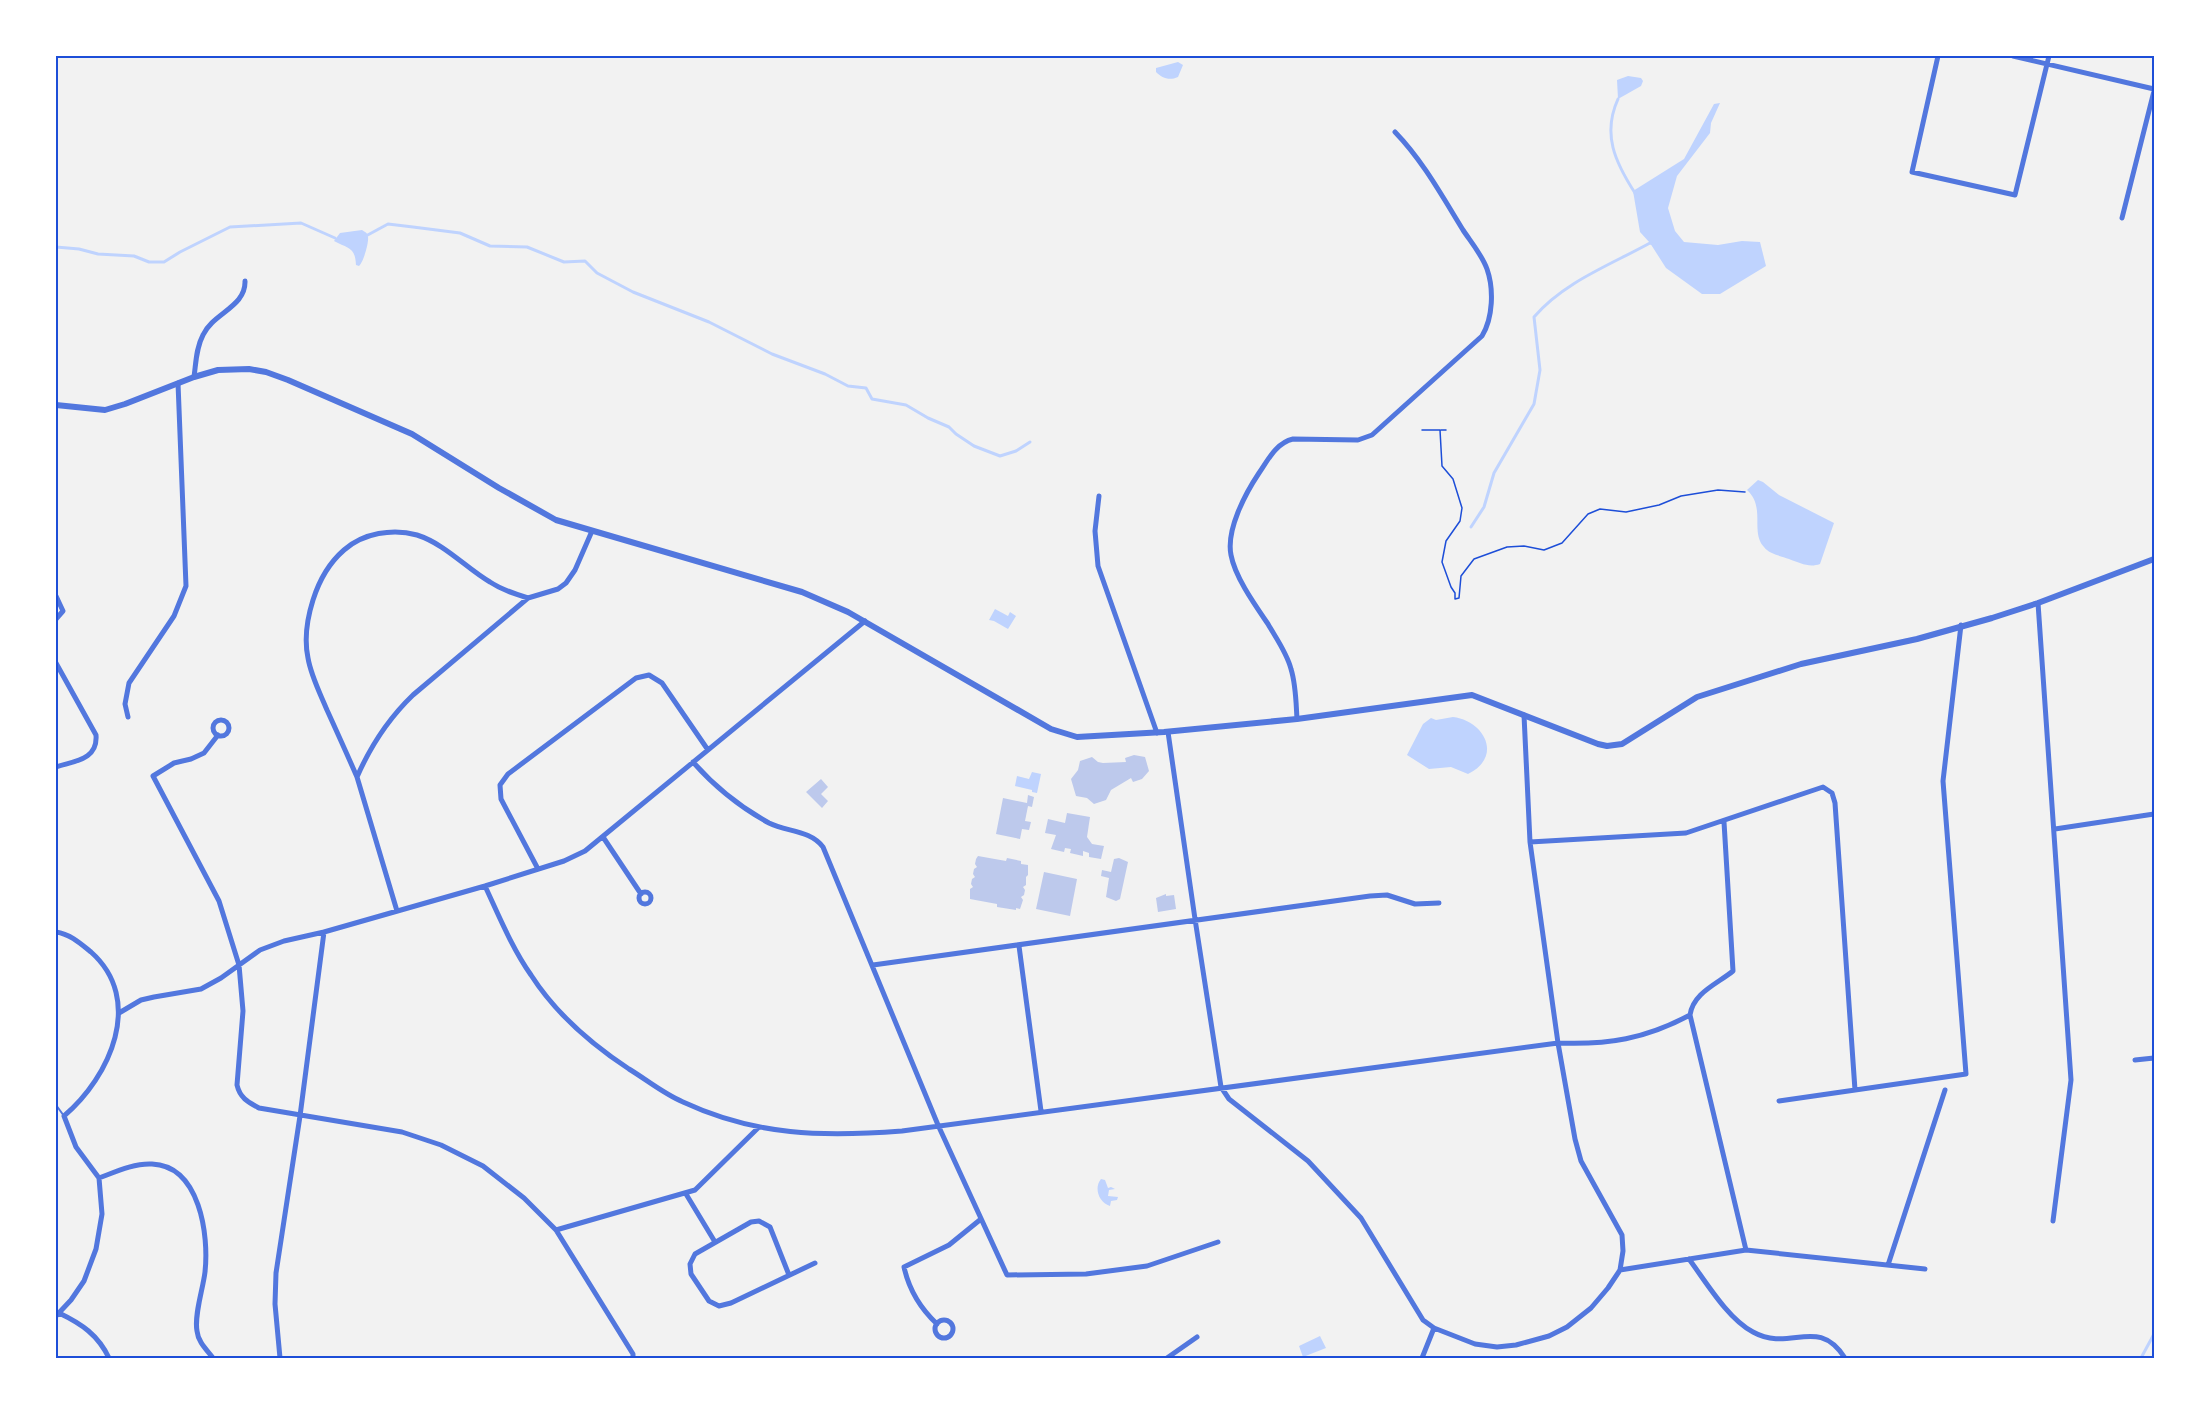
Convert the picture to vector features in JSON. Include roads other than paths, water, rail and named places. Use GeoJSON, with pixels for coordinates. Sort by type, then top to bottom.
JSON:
{"type":"FeatureCollection","features":[{"type":"Feature","properties":{"kind":"street"},"geometry":{"type":"LineString","coordinates":[[1938,56],[1912,172],[2015,195],[2049,56]]}},
{"type":"Feature","properties":{"kind":"street"},"geometry":{"type":"LineString","coordinates":[[2013,56],[2154,90],[2122,218]]}},
{"type":"Feature","properties":{"kind":"street"},"geometry":{"type":"LineString","coordinates":[[1297,719],[1296,694],[1291,668],[1275,636],[1235,569],[1230,553],[1237,517],[1243,501],[1274,450],[1285,441],[1293,439],[1358,440],[1372,435],[1482,336],[1488,325],[1491,294],[1485,265],[1416,154],[1395,132]]}},
{"type":"Feature","properties":{"kind":"street"},"geometry":{"type":"LineString","coordinates":[[194,377],[198,349],[203,334],[212,322],[244,294],[245,281]]}},
{"type":"Feature","properties":{"kind":"street"},"geometry":{"type":"LineString","coordinates":[[56,405],[105,410],[218,370],[249,369],[288,380],[412,434],[556,520],[802,592],[865,621],[1051,729],[1077,737],[1156,733],[1297,719],[1472,695],[1598,744],[1613,746],[1622,744],[1697,698],[1801,664],[1917,639],[2038,603],[2154,559]]}},
{"type":"Feature","properties":{"kind":"street"},"geometry":{"type":"LineString","coordinates":[[128,717],[125,705],[129,683],[174,616],[186,586],[178,383]]}},
{"type":"Feature","properties":{"kind":"street"},"geometry":{"type":"LineString","coordinates":[[1099,496],[1095,531],[1098,566],[1156,733]]}},
{"type":"Feature","properties":{"kind":"street"},"geometry":{"type":"LineString","coordinates":[[357,777],[379,734],[413,694],[528,598],[558,589],[566,583],[575,570],[592,531]]}},
{"type":"Feature","properties":{"kind":"street"},"geometry":{"type":"LineString","coordinates":[[397,911],[357,777],[308,660],[307,626],[317,588],[335,558],[346,548],[368,536],[396,532],[417,535],[436,544],[489,582],[528,598]]}},
{"type":"Feature","properties":{"kind":"street"},"geometry":{"type":"LineString","coordinates":[[56,596],[63,611],[56,618]]}},
{"type":"Feature","properties":{"kind":"street"},"geometry":{"type":"LineString","coordinates":[[2038,603],[2071,1080],[2053,1221]]}},
{"type":"Feature","properties":{"kind":"street"},"geometry":{"type":"LineString","coordinates":[[119,1012],[141,1000],[201,989],[221,978],[260,950],[284,941],[324,932],[485,886],[564,861],[585,851],[865,621]]}},
{"type":"Feature","properties":{"kind":"street"},"geometry":{"type":"LineString","coordinates":[[1779,1101],[1966,1074],[1943,781],[1961,625]]}},
{"type":"Feature","properties":{"kind":"street"},"geometry":{"type":"LineString","coordinates":[[56,663],[96,735],[92,753],[86,758],[56,767]]}},
{"type":"Feature","properties":{"kind":"street"},"geometry":{"type":"LineString","coordinates":[[538,869],[501,799],[500,785],[508,774],[636,678],[649,675],[662,683],[708,750]]}},
{"type":"Feature","properties":{"kind":"street"},"geometry":{"type":"LineString","coordinates":[[1168,732],[1221,1087],[1229,1099],[1308,1161],[1361,1218],[1423,1320],[1452,1336],[1475,1344],[1497,1347],[1516,1345],[1549,1336],[1567,1327],[1591,1308],[1608,1288],[1620,1270],[1623,1251],[1622,1235],[1581,1161],[1575,1139],[1558,1043],[1530,842],[1524,715]]}},
{"type":"Feature","properties":{"kind":"street"},"geometry":{"type":"LineString","coordinates":[[218,735],[204,753],[174,763],[153,777],[219,901],[239,965],[243,1011],[237,1085],[239,1093],[259,1108],[402,1132],[441,1145],[483,1166],[524,1198],[556,1230],[633,1354],[633,1359]]}},
{"type":"Feature","properties":{"kind":"street"},"geometry":{"type":"LineString","coordinates":[[693,762],[709,780],[741,806],[772,824],[818,840],[823,847],[938,1125],[1007,1275],[1086,1274],[1147,1266],[1218,1242]]}},
{"type":"Feature","properties":{"kind":"street"},"geometry":{"type":"LineString","coordinates":[[1530,842],[1686,833],[1823,787],[1832,793],[1835,803],[1855,1090]]}},
{"type":"Feature","properties":{"kind":"street"},"geometry":{"type":"LineString","coordinates":[[2055,829],[2154,814]]}},
{"type":"Feature","properties":{"kind":"street"},"geometry":{"type":"LineString","coordinates":[[1724,822],[1733,971],[1697,996],[1690,1015],[1746,1250]]}},
{"type":"Feature","properties":{"kind":"street"},"geometry":{"type":"LineString","coordinates":[[603,837],[641,894]]}},
{"type":"Feature","properties":{"kind":"street"},"geometry":{"type":"LineString","coordinates":[[485,886],[530,974],[546,996],[581,1033],[608,1055],[683,1102],[711,1114],[758,1128],[799,1134],[837,1135],[902,1131],[1558,1043],[1588,1044],[1630,1039],[1671,1025],[1690,1015]]}},
{"type":"Feature","properties":{"kind":"street"},"geometry":{"type":"LineString","coordinates":[[873,965],[1019,946],[1195,919],[1388,895],[1415,904],[1439,903]]}},
{"type":"Feature","properties":{"kind":"street"},"geometry":{"type":"LineString","coordinates":[[56,932],[73,938],[99,960],[114,988],[119,1012],[109,1057],[100,1076],[64,1116],[76,1147],[99,1178],[102,1214],[96,1249],[84,1281],[57,1314],[94,1334],[109,1359]]}},
{"type":"Feature","properties":{"kind":"street"},"geometry":{"type":"LineString","coordinates":[[280,1359],[275,1304],[276,1273],[300,1116],[324,932]]}},
{"type":"Feature","properties":{"kind":"street"},"geometry":{"type":"LineString","coordinates":[[1019,946],[1041,1111]]}},
{"type":"Feature","properties":{"kind":"street"},"geometry":{"type":"LineString","coordinates":[[2135,1060],[2154,1058]]}},
{"type":"Feature","properties":{"kind":"street"},"geometry":{"type":"LineString","coordinates":[[1888,1265],[1945,1090]]}},
{"type":"Feature","properties":{"kind":"street"},"geometry":{"type":"LineString","coordinates":[[556,1230],[686,1194],[703,1184],[758,1128]]}},
{"type":"Feature","properties":{"kind":"street"},"geometry":{"type":"LineString","coordinates":[[99,1178],[128,1168],[153,1164],[176,1172],[188,1185],[201,1213],[206,1251],[206,1270],[196,1329],[201,1342],[213,1359]]}},
{"type":"Feature","properties":{"kind":"street"},"geometry":{"type":"LineString","coordinates":[[686,1194],[715,1242]]}},
{"type":"Feature","properties":{"kind":"street"},"geometry":{"type":"LineString","coordinates":[[937,1324],[917,1302],[904,1267],[949,1245],[981,1219]]}},
{"type":"Feature","properties":{"kind":"street"},"geometry":{"type":"LineString","coordinates":[[789,1275],[770,1227],[762,1221],[752,1222],[715,1242],[695,1254],[690,1264],[691,1274],[713,1304],[724,1306],[815,1263]]}},
{"type":"Feature","properties":{"kind":"street"},"geometry":{"type":"LineString","coordinates":[[1620,1270],[1746,1250],[1925,1269]]}},
{"type":"Feature","properties":{"kind":"street"},"geometry":{"type":"LineString","coordinates":[[1689,1259],[1745,1328],[1755,1334],[1776,1339],[1821,1337],[1835,1346],[1845,1359]]}},
{"type":"Feature","properties":{"kind":"street"},"geometry":{"type":"LineString","coordinates":[[1422,1359],[1434,1328]]}},
{"type":"Feature","properties":{"kind":"street"},"geometry":{"type":"LineString","coordinates":[[1167,1359],[1197,1337]]}},
{"type":"Feature","properties":{"kind":"lane"},"geometry":{"type":"LineString","coordinates":[[56,1105],[64,1116]]}},
{"type":"Feature","properties":{"kind":"water"},"geometry":{"type":"Polygon","coordinates":[[[1178,62],[1183,65],[1178,77],[1166,78],[1156,72],[1156,68],[1178,62]]]}},
{"type":"Feature","properties":{"kind":"water"},"geometry":{"type":"Polygon","coordinates":[[[1628,76],[1641,78],[1643,81],[1641,86],[1618,99],[1617,80],[1628,76]]]}},
{"type":"Feature","properties":{"kind":"water"},"geometry":{"type":"Polygon","coordinates":[[[1720,103],[1711,123],[1710,133],[1677,176],[1668,208],[1675,231],[1684,242],[1718,245],[1742,241],[1760,242],[1766,266],[1720,294],[1702,294],[1666,268],[1640,232],[1633,191],[1684,159],[1714,104],[1720,103]]]}},
{"type":"Feature","properties":{"kind":"water"},"geometry":{"type":"Polygon","coordinates":[[[362,230],[367,234],[368,240],[359,266],[356,265],[352,251],[334,241],[340,233],[362,230]]]}},
{"type":"Feature","properties":{"kind":"water"},"geometry":{"type":"Polygon","coordinates":[[[1758,480],[1779,495],[1834,523],[1820,564],[1801,563],[1772,553],[1764,547],[1758,534],[1756,504],[1747,490],[1758,480]]]}},
{"type":"Feature","properties":{"kind":"water"},"geometry":{"type":"Polygon","coordinates":[[[995,609],[1008,616],[1010,612],[1016,616],[1008,629],[989,620],[995,609]]]}},
{"type":"Feature","properties":{"kind":"water"},"geometry":{"type":"Polygon","coordinates":[[[1453,717],[1474,725],[1486,741],[1485,758],[1479,767],[1468,774],[1451,767],[1429,769],[1407,755],[1423,724],[1431,718],[1436,720],[1453,717]]]}},
{"type":"Feature","properties":{"kind":"water"},"geometry":{"type":"Polygon","coordinates":[[[1032,772],[1041,774],[1037,793],[1015,786],[1017,776],[1029,779],[1032,772]]]}},
{"type":"Feature","properties":{"kind":"water"},"geometry":{"type":"Polygon","coordinates":[[[1101,1179],[1105,1180],[1108,1188],[1115,1189],[1109,1190],[1108,1196],[1118,1197],[1117,1200],[1111,1201],[1110,1206],[1098,1194],[1101,1179]]]}},
{"type":"Feature","properties":{"kind":"water"},"geometry":{"type":"Polygon","coordinates":[[[1320,1336],[1326,1348],[1303,1357],[1299,1346],[1320,1336]]]}},
{"type":"Feature","properties":{"kind":"waterway"},"geometry":{"type":"LineString","coordinates":[[1618,99],[1611,124],[1613,148],[1635,193]]}},
{"type":"Feature","properties":{"kind":"waterway"},"geometry":{"type":"LineString","coordinates":[[56,247],[79,249],[98,254],[134,256],[149,262],[164,262],[230,227],[301,223],[335,238]]}},
{"type":"Feature","properties":{"kind":"waterway"},"geometry":{"type":"LineString","coordinates":[[364,237],[388,224],[460,233],[490,246],[527,247],[564,262],[585,261],[597,273],[633,292],[709,322],[772,354],[825,374],[848,386],[866,388],[872,399],[906,405],[949,427],[974,446],[1000,456],[1016,451],[1030,442]]}},
{"type":"Feature","properties":{"kind":"waterway"},"geometry":{"type":"LineString","coordinates":[[1471,527],[1484,507],[1494,473],[1534,404],[1540,370],[1534,317],[1573,284],[1650,243],[1654,244]]}},
{"type":"Feature","properties":{"kind":"waterway"},"geometry":{"type":"LineString","coordinates":[[2141,1358],[2154,1334]]}}]}
